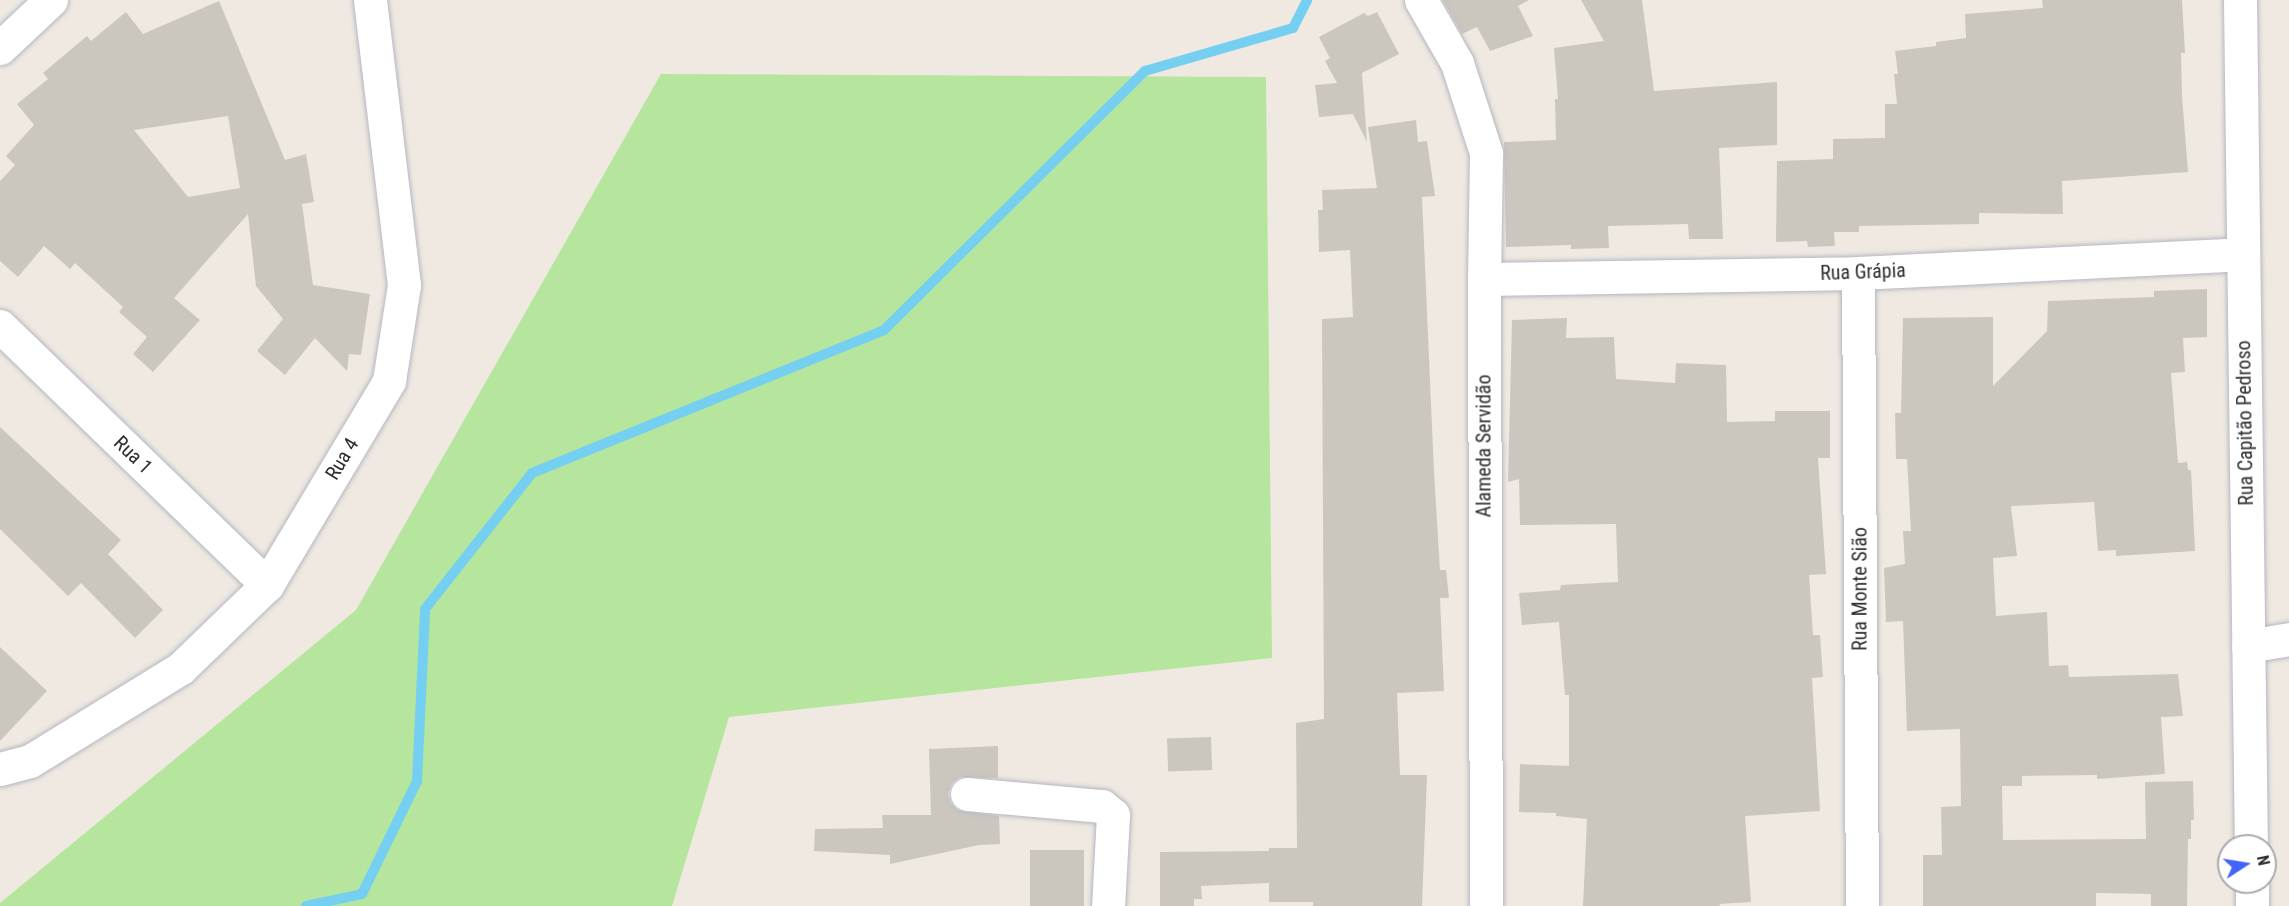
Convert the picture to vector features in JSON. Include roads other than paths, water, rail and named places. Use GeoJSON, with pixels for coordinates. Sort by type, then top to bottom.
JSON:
{"type":"FeatureCollection","features":[{"type":"Feature","properties":{"kind":"street"},"geometry":{"type":"LineString","coordinates":[[0,48],[51,0]]}},
{"type":"Feature","properties":{"kind":"street","name":"Rua 4"},"geometry":{"type":"LineString","coordinates":[[0,769],[30,762],[181,668],[267,585],[389,381],[404,285],[370,0]]}},
{"type":"Feature","properties":{"kind":"street","name":"Alameda Servidão"},"geometry":{"type":"LineString","coordinates":[[1421,0],[1458,63],[1486,153],[1484,279],[1486,906]]}},
{"type":"Feature","properties":{"kind":"street","name":"Rua Capitão Pedroso"},"geometry":{"type":"LineString","coordinates":[[2240,0],[2251,834]]}},
{"type":"Feature","properties":{"kind":"street","name":"Rua Grápia"},"geometry":{"type":"LineString","coordinates":[[1484,279],[1858,273],[2242,254]]}},
{"type":"Feature","properties":{"kind":"street","name":"Rua Monte Sião"},"geometry":{"type":"LineString","coordinates":[[1858,273],[1862,906]]}},
{"type":"Feature","properties":{"kind":"street","name":"Rua 1"},"geometry":{"type":"LineString","coordinates":[[0,326],[267,585]]}},
{"type":"Feature","properties":{"kind":"street"},"geometry":{"type":"LineString","coordinates":[[2248,646],[2289,639]]}},
{"type":"Feature","properties":{"kind":"street"},"geometry":{"type":"LineString","coordinates":[[967,794],[1102,806],[1113,815],[1108,906]]}},
{"type":"Feature","properties":{"kind":"waterway"},"geometry":{"type":"LineString","coordinates":[[306,906],[362,894],[417,781],[425,609],[532,473],[884,330],[1145,71],[1293,28],[1307,0]]}}]}
